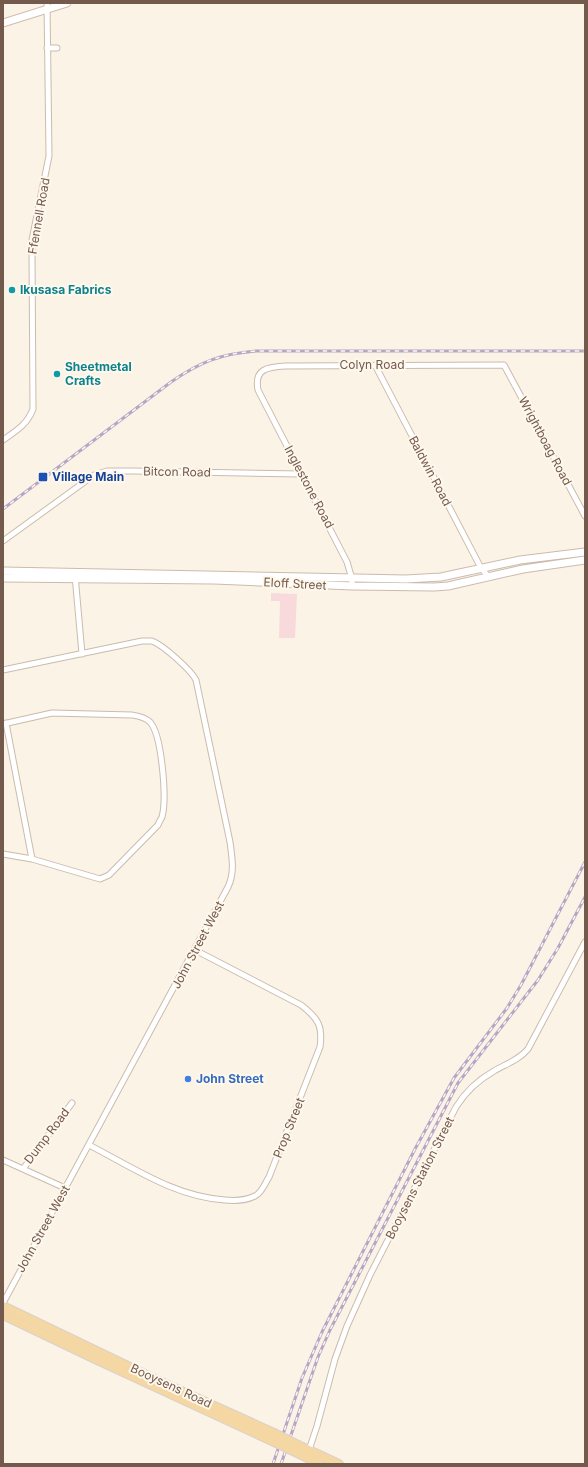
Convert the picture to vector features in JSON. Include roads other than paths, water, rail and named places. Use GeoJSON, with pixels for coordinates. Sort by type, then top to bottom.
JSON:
{"type":"FeatureCollection","features":[{"type":"Feature","properties":{"kind":"main road","name":"Booysens Road"},"geometry":{"type":"LineString","coordinates":[[3,1306],[273,1437],[293,1447],[320,1464]]}},
{"type":"Feature","properties":{"kind":"main road","name":"Booysens Road"},"geometry":{"type":"LineString","coordinates":[[3,1315],[95,1359],[273,1437]]}},
{"type":"Feature","properties":{"kind":"main road","name":"Booysens Road"},"geometry":{"type":"LineString","coordinates":[[293,1447],[309,1450],[339,1464]]}},
{"type":"Feature","properties":{"kind":"street"},"geometry":{"type":"LineString","coordinates":[[3,23],[47,6],[67,3]]}},
{"type":"Feature","properties":{"kind":"street","name":"Ffennell Road"},"geometry":{"type":"LineString","coordinates":[[3,440],[25,424],[30,418],[33,409],[32,240],[49,156],[47,6]]}},
{"type":"Feature","properties":{"kind":"street"},"geometry":{"type":"LineString","coordinates":[[47,48],[57,48]]}},
{"type":"Feature","properties":{"kind":"street","name":"Baldwin Road"},"geometry":{"type":"LineString","coordinates":[[375,365],[481,568],[488,576]]}},
{"type":"Feature","properties":{"kind":"street","name":"Colyn Road"},"geometry":{"type":"LineString","coordinates":[[258,390],[257,378],[260,373],[273,367],[504,365]]}},
{"type":"Feature","properties":{"kind":"street","name":"Wrightboag Road"},"geometry":{"type":"LineString","coordinates":[[504,365],[585,516]]}},
{"type":"Feature","properties":{"kind":"street","name":"Inglestone Road"},"geometry":{"type":"LineString","coordinates":[[258,390],[348,562],[352,586]]}},
{"type":"Feature","properties":{"kind":"street","name":"Bitcon Road"},"geometry":{"type":"LineString","coordinates":[[3,541],[94,475],[99,473],[132,471],[302,474]]}},
{"type":"Feature","properties":{"kind":"street","name":"Eloff Street"},"geometry":{"type":"LineString","coordinates":[[3,578],[75,576],[268,579],[428,578],[441,577],[520,560],[585,552]]}},
{"type":"Feature","properties":{"kind":"street"},"geometry":{"type":"LineString","coordinates":[[544,557],[545,566]]}},
{"type":"Feature","properties":{"kind":"street","name":"Eloff Street"},"geometry":{"type":"LineString","coordinates":[[268,579],[352,586],[434,587],[448,586],[488,576],[585,560]]}},
{"type":"Feature","properties":{"kind":"street","name":"Eloff Street"},"geometry":{"type":"LineString","coordinates":[[3,571],[75,576]]}},
{"type":"Feature","properties":{"kind":"street"},"geometry":{"type":"LineString","coordinates":[[75,576],[82,654]]}},
{"type":"Feature","properties":{"kind":"street","name":"John Street West"},"geometry":{"type":"LineString","coordinates":[[3,670],[147,641],[158,644],[190,670],[196,680],[230,842],[233,865],[232,876],[228,887],[195,950],[3,1303]]}},
{"type":"Feature","properties":{"kind":"street"},"geometry":{"type":"LineString","coordinates":[[3,854],[32,859],[100,879],[109,875],[153,830],[162,817],[163,774],[161,756],[154,728],[147,720],[132,716],[52,713],[5,724],[32,859]]}},
{"type":"Feature","properties":{"kind":"street","name":"Booysens Station Street"},"geometry":{"type":"LineString","coordinates":[[309,1450],[335,1359],[347,1326],[370,1275],[453,1112],[464,1095],[474,1084],[516,1060],[528,1049],[585,942]]}},
{"type":"Feature","properties":{"kind":"street","name":"Prop Street"},"geometry":{"type":"LineString","coordinates":[[90,1145],[175,1190],[205,1199],[233,1201],[245,1200],[256,1196],[262,1190],[269,1177],[320,1047],[322,1036],[321,1028],[311,1013],[301,1005],[195,950]]}},
{"type":"Feature","properties":{"kind":"street","name":"Dump Road"},"geometry":{"type":"LineString","coordinates":[[23,1169],[72,1103]]}},
{"type":"Feature","properties":{"kind":"street"},"geometry":{"type":"LineString","coordinates":[[3,1160],[65,1188]]}},
{"type":"Feature","properties":{"kind":"railway"},"geometry":{"type":"LineString","coordinates":[[3,509],[171,382],[201,364],[232,354],[256,351],[585,351]]}},
{"type":"Feature","properties":{"kind":"railway"},"geometry":{"type":"LineString","coordinates":[[273,1464],[302,1378],[322,1332],[415,1149],[454,1078],[507,1008],[521,985],[585,862]]}},
{"type":"Feature","properties":{"kind":"railway"},"geometry":{"type":"LineString","coordinates":[[281,1464],[318,1357],[330,1330],[458,1083],[538,980],[558,948],[585,897]]}},
{"type":"Feature","properties":{"kind":"place","name":"Ikusasa Fabrics"},"geometry":{"type":"Point","coordinates":[12,290]}},
{"type":"Feature","properties":{"kind":"place","name":"Sheetmetal Crafts"},"geometry":{"type":"Point","coordinates":[57,374]}},
{"type":"Feature","properties":{"kind":"place","name":"Village Main"},"geometry":{"type":"Point","coordinates":[43,477]}},
{"type":"Feature","properties":{"kind":"place","name":"John Street"},"geometry":{"type":"Point","coordinates":[188,1079]}}]}
